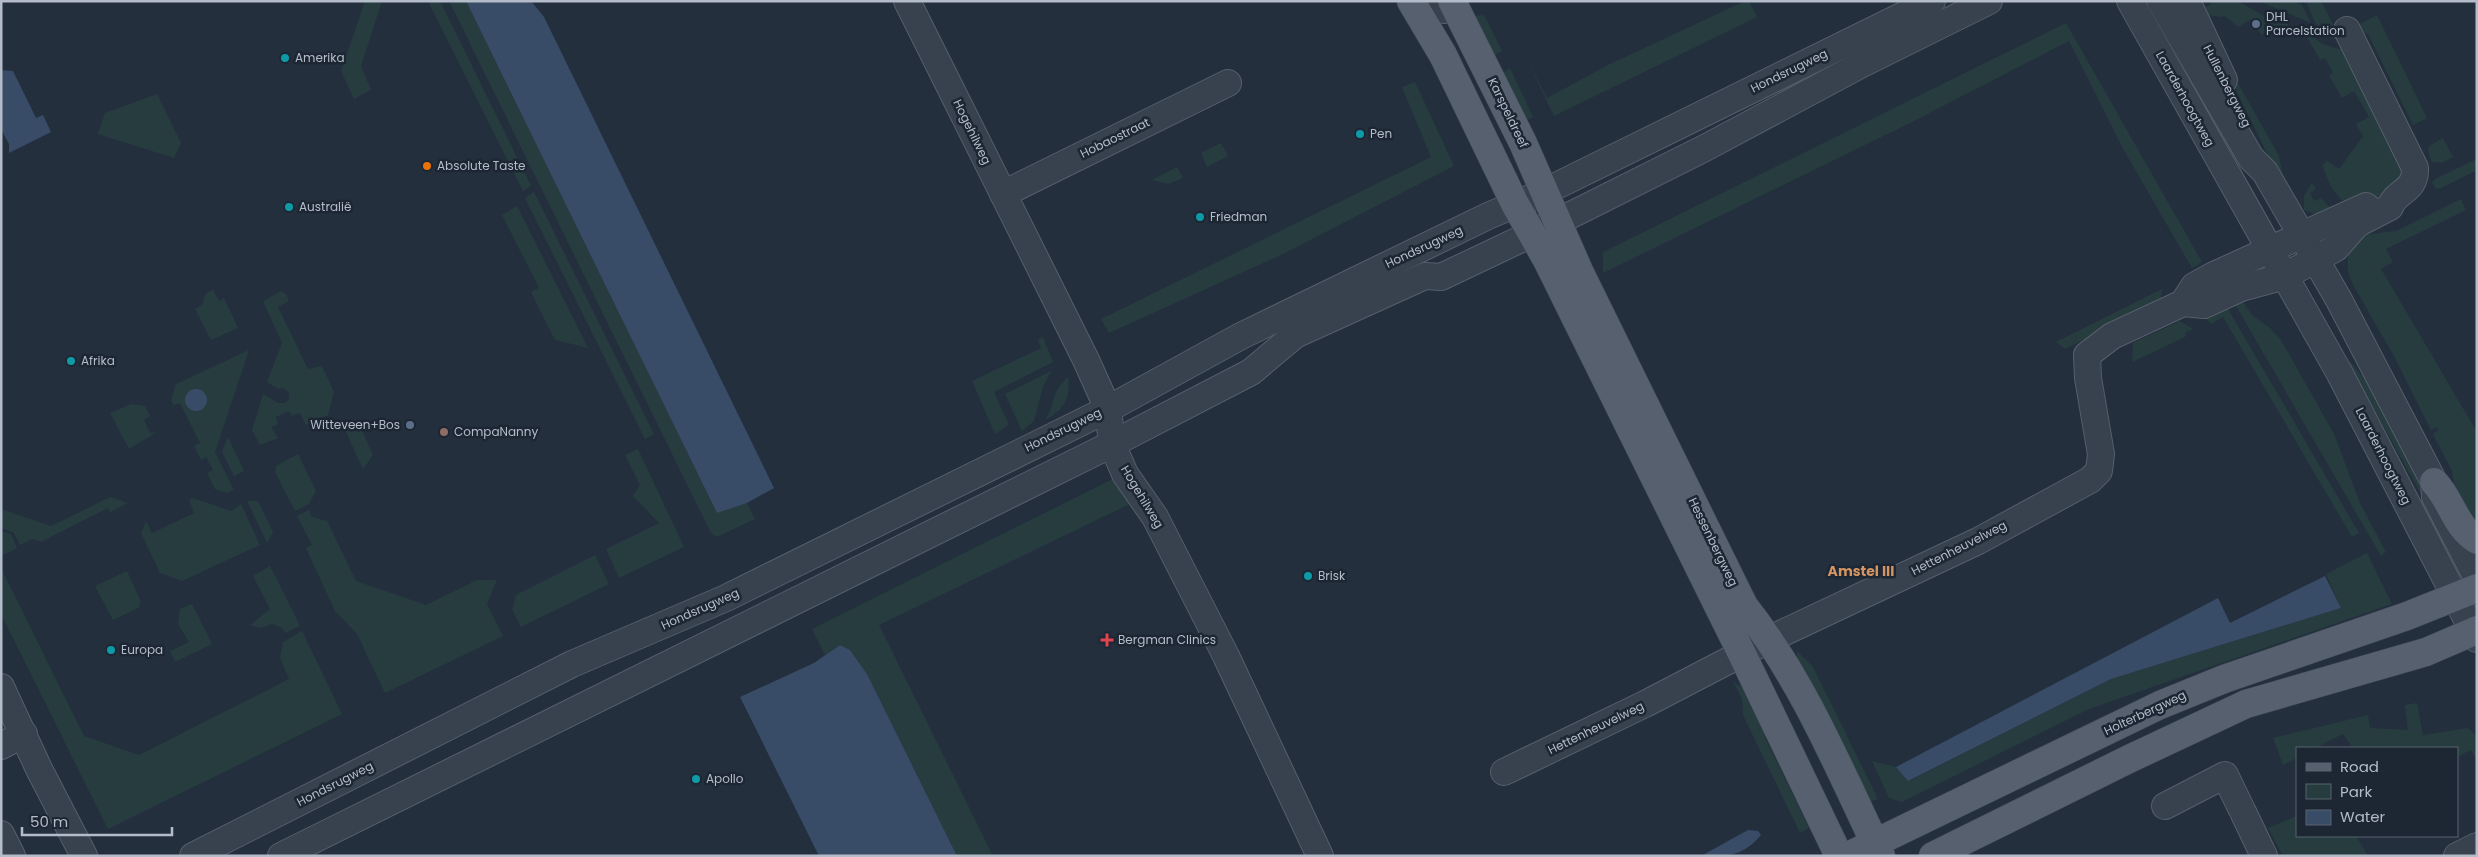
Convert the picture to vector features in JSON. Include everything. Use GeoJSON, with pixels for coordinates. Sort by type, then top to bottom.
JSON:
{"type":"FeatureCollection","features":[{"type":"Feature","properties":{"kind":"main road"},"geometry":{"type":"LineString","coordinates":[[1411,1],[1443,55],[1515,204]]}},
{"type":"Feature","properties":{"kind":"main road","name":"Karspeldreef"},"geometry":{"type":"LineString","coordinates":[[1446,3],[1544,192],[1557,222]]}},
{"type":"Feature","properties":{"kind":"main road","name":"Hessenbergweg"},"geometry":{"type":"LineString","coordinates":[[1515,204],[1533,233],[1742,654],[1838,856]]}},
{"type":"Feature","properties":{"kind":"main road","name":"Hessenbergweg"},"geometry":{"type":"LineString","coordinates":[[1557,222],[1744,606],[1770,639],[1799,689],[1878,849]]}},
{"type":"Feature","properties":{"kind":"main road"},"geometry":{"type":"LineString","coordinates":[[2434,482],[2444,492],[2463,528],[2477,540]]}},
{"type":"Feature","properties":{"kind":"main road","name":"Holterbergweg"},"geometry":{"type":"LineString","coordinates":[[1848,856],[1878,849],[2160,704],[2224,679],[2408,616],[2465,592]]}},
{"type":"Feature","properties":{"kind":"main road"},"geometry":{"type":"LineString","coordinates":[[1933,856],[2129,759],[2246,704],[2400,660],[2475,634]]}},
{"type":"Feature","properties":{"kind":"street","name":"Hogehilweg"},"geometry":{"type":"LineString","coordinates":[[907,1],[1084,355],[1108,409],[1112,444],[1125,474],[1155,517],[1226,656],[1320,856]]}},
{"type":"Feature","properties":{"kind":"street","name":"Hondsrugweg"},"geometry":{"type":"LineString","coordinates":[[193,856],[572,664],[726,598],[1108,409],[1242,336],[1515,204],[1544,192],[1932,1]]}},
{"type":"Feature","properties":{"kind":"street"},"geometry":{"type":"LineString","coordinates":[[280,856],[1112,444],[1251,372],[1295,335],[1425,276],[1441,277],[1557,222],[1703,149],[1862,64],[1989,1]]}},
{"type":"Feature","properties":{"kind":"street","name":"Laarderhoogtweg"},"geometry":{"type":"LineString","coordinates":[[2130,1],[2286,276],[2357,406],[2465,592],[2475,634]]}},
{"type":"Feature","properties":{"kind":"street"},"geometry":{"type":"LineString","coordinates":[[2160,1],[2251,158],[2265,172],[2375,367],[2434,482],[2435,497],[2477,578]]}},
{"type":"Feature","properties":{"kind":"street","name":"Hullenbergweg"},"geometry":{"type":"LineString","coordinates":[[2187,1],[2261,154],[2265,172]]}},
{"type":"Feature","properties":{"kind":"street"},"geometry":{"type":"LineString","coordinates":[[2286,276],[2336,248],[2357,224],[2390,207],[2392,200],[2410,187],[2415,176],[2415,168],[2347,30]]}},
{"type":"Feature","properties":{"kind":"street","name":"Hobaostraat"},"geometry":{"type":"LineString","coordinates":[[1003,194],[1228,83]]}},
{"type":"Feature","properties":{"kind":"street"},"geometry":{"type":"LineString","coordinates":[[2270,249],[2383,198],[2392,200]]}},
{"type":"Feature","properties":{"kind":"street","name":"Hettenheuvelweg"},"geometry":{"type":"LineString","coordinates":[[2184,303],[2194,286],[2230,266],[2270,249]]}},
{"type":"Feature","properties":{"kind":"street","name":"Hettenheuvelweg"},"geometry":{"type":"LineString","coordinates":[[1504,772],[1770,639],[1978,541],[2090,480],[2099,470],[2101,454],[2088,378],[2087,355],[2112,336],[2184,303],[2204,305],[2240,288],[2286,276]]}},
{"type":"Feature","properties":{"kind":"street"},"geometry":{"type":"LineString","coordinates":[[1,687],[39,768],[84,856]]}},
{"type":"Feature","properties":{"kind":"street"},"geometry":{"type":"LineString","coordinates":[[1,746],[24,734]]}},
{"type":"Feature","properties":{"kind":"street"},"geometry":{"type":"LineString","coordinates":[[2165,806],[2225,775],[2264,856]]}},
{"type":"Feature","properties":{"kind":"street"},"geometry":{"type":"LineString","coordinates":[[1,834],[12,856]]}},
{"type":"Feature","properties":{"kind":"street"},"geometry":{"type":"LineString","coordinates":[[2457,856],[2477,846]]}},
{"type":"Feature","properties":{"kind":"green space"},"geometry":{"type":"Polygon","coordinates":[[[365,1],[382,1],[361,66],[371,90],[354,99],[341,71],[365,1]]]}},
{"type":"Feature","properties":{"kind":"green space"},"geometry":{"type":"Polygon","coordinates":[[[428,1],[440,1],[531,186],[523,191],[428,1]]]}},
{"type":"Feature","properties":{"kind":"green space"},"geometry":{"type":"Polygon","coordinates":[[[449,1],[466,1],[717,513],[747,503],[755,519],[717,537],[711,533],[449,1]]]}},
{"type":"Feature","properties":{"kind":"green space"},"geometry":{"type":"Polygon","coordinates":[[[1745,1],[1749,1],[1757,17],[1554,116],[1524,54],[1547,98],[1608,65],[1745,1]]]}},
{"type":"Feature","properties":{"kind":"green space"},"geometry":{"type":"Polygon","coordinates":[[[2215,1],[2238,1],[2264,16],[2288,24],[2293,33],[2287,29],[2278,34],[2280,40],[2273,28],[2261,35],[2252,19],[2238,27],[2224,15],[2221,17],[2205,15],[2199,12],[2215,1]]]}},
{"type":"Feature","properties":{"kind":"green space"},"geometry":{"type":"Polygon","coordinates":[[[2259,1],[2292,1],[2302,5],[2311,23],[2259,1]]]}},
{"type":"Feature","properties":{"kind":"green space"},"geometry":{"type":"Polygon","coordinates":[[[2306,1],[2321,1],[2341,40],[2333,39],[2322,32],[2306,1]]]}},
{"type":"Feature","properties":{"kind":"green space"},"geometry":{"type":"Polygon","coordinates":[[[1484,15],[1502,51],[1492,56],[1473,16],[1484,15]]]}},
{"type":"Feature","properties":{"kind":"green space"},"geometry":{"type":"Polygon","coordinates":[[[2377,15],[2427,118],[2413,125],[2368,34],[2358,30],[2356,26],[2377,15]]]}},
{"type":"Feature","properties":{"kind":"green space"},"geometry":{"type":"Polygon","coordinates":[[[2066,23],[2202,262],[2192,268],[2122,147],[2069,41],[1910,123],[1603,273],[1603,252],[2066,23]]]}},
{"type":"Feature","properties":{"kind":"green space"},"geometry":{"type":"Polygon","coordinates":[[[2302,28],[2322,44],[2346,51],[2404,172],[2393,188],[2382,195],[2360,203],[2347,202],[2338,197],[2328,179],[2322,166],[2327,161],[2339,169],[2363,136],[2356,124],[2369,117],[2354,91],[2342,98],[2329,76],[2333,73],[2325,58],[2320,60],[2302,28]]]}},
{"type":"Feature","properties":{"kind":"green space"},"geometry":{"type":"Polygon","coordinates":[[[2222,55],[2279,156],[2284,181],[2267,153],[2219,56],[2222,55]]]}},
{"type":"Feature","properties":{"kind":"green space"},"geometry":{"type":"Polygon","coordinates":[[[1510,68],[1533,117],[1523,122],[1500,75],[1510,68]]]}},
{"type":"Feature","properties":{"kind":"green space"},"geometry":{"type":"Polygon","coordinates":[[[1415,82],[1454,166],[1283,254],[1109,333],[1101,319],[1431,157],[1402,87],[1415,82]]]}},
{"type":"Feature","properties":{"kind":"green space"},"geometry":{"type":"Polygon","coordinates":[[[157,94],[181,143],[174,158],[98,134],[105,113],[157,94]]]}},
{"type":"Feature","properties":{"kind":"green space"},"geometry":{"type":"Polygon","coordinates":[[[2443,138],[2453,157],[2442,163],[2432,162],[2428,151],[2429,146],[2443,138]]]}},
{"type":"Feature","properties":{"kind":"green space"},"geometry":{"type":"Polygon","coordinates":[[[1221,143],[1228,156],[1207,167],[1201,153],[1221,143]]]}},
{"type":"Feature","properties":{"kind":"green space"},"geometry":{"type":"Polygon","coordinates":[[[2477,159],[2477,170],[2439,189],[2435,188],[2432,183],[2435,179],[2477,159]]]}},
{"type":"Feature","properties":{"kind":"green space"},"geometry":{"type":"Polygon","coordinates":[[[1177,167],[1183,178],[1168,184],[1152,180],[1177,167]]]}},
{"type":"Feature","properties":{"kind":"green space"},"geometry":{"type":"Polygon","coordinates":[[[2312,182],[2316,189],[2310,193],[2314,201],[2321,198],[2332,210],[2320,216],[2304,210],[2304,196],[2312,182]]]}},
{"type":"Feature","properties":{"kind":"green space"},"geometry":{"type":"Polygon","coordinates":[[[534,192],[654,434],[645,439],[525,198],[534,192]]]}},
{"type":"Feature","properties":{"kind":"green space"},"geometry":{"type":"Polygon","coordinates":[[[2461,199],[2466,210],[2386,249],[2393,262],[2381,269],[2477,432],[2477,532],[2455,490],[2452,471],[2433,434],[2438,430],[2436,427],[2431,430],[2394,356],[2352,283],[2348,271],[2350,248],[2362,235],[2396,231],[2461,199]]]}},
{"type":"Feature","properties":{"kind":"green space"},"geometry":{"type":"Polygon","coordinates":[[[517,206],[588,348],[555,340],[531,292],[539,288],[502,215],[517,206]]]}},
{"type":"Feature","properties":{"kind":"green space"},"geometry":{"type":"Polygon","coordinates":[[[2162,289],[2160,303],[2065,349],[2056,342],[2162,289]]]}},
{"type":"Feature","properties":{"kind":"green space"},"geometry":{"type":"Polygon","coordinates":[[[213,290],[219,301],[224,298],[238,328],[211,340],[195,309],[202,305],[206,293],[213,290]]]}},
{"type":"Feature","properties":{"kind":"green space"},"geometry":{"type":"Polygon","coordinates":[[[281,291],[286,294],[289,301],[278,307],[308,369],[322,366],[334,392],[328,415],[306,425],[300,413],[292,416],[289,411],[276,417],[278,424],[271,427],[278,438],[260,445],[252,430],[263,394],[278,403],[285,403],[289,399],[289,392],[283,388],[278,389],[267,382],[282,343],[263,301],[281,291]]]}},
{"type":"Feature","properties":{"kind":"green space"},"geometry":{"type":"Polygon","coordinates":[[[2240,298],[2252,315],[2270,328],[2281,340],[2334,434],[2360,503],[2386,552],[2381,556],[2232,299],[2240,298]]]}},
{"type":"Feature","properties":{"kind":"green space"},"geometry":{"type":"Polygon","coordinates":[[[2224,302],[2359,533],[2352,537],[2223,317],[2211,324],[2205,318],[2212,307],[2224,302]]]}},
{"type":"Feature","properties":{"kind":"green space"},"geometry":{"type":"Polygon","coordinates":[[[2180,321],[2193,329],[2186,332],[2185,337],[2132,362],[2133,343],[2180,321]]]}},
{"type":"Feature","properties":{"kind":"green space"},"geometry":{"type":"Polygon","coordinates":[[[1043,337],[1053,362],[994,392],[1009,425],[995,434],[972,381],[1041,348],[1038,340],[1043,337]]]}},
{"type":"Feature","properties":{"kind":"green space"},"geometry":{"type":"Polygon","coordinates":[[[249,350],[215,452],[234,490],[227,493],[215,489],[207,473],[213,470],[206,457],[201,460],[194,446],[200,443],[180,403],[174,405],[171,401],[176,384],[249,350]]]}},
{"type":"Feature","properties":{"kind":"green space"},"geometry":{"type":"Polygon","coordinates":[[[2350,361],[2374,391],[2436,515],[2433,516],[2348,362],[2350,361]]]}},
{"type":"Feature","properties":{"kind":"green space"},"geometry":{"type":"Polygon","coordinates":[[[1051,371],[1043,387],[1034,421],[1022,431],[1005,394],[1051,371]]]}},
{"type":"Feature","properties":{"kind":"green space"},"geometry":{"type":"Polygon","coordinates":[[[1068,377],[1069,384],[1065,403],[1057,412],[1045,420],[1058,388],[1068,377]]]}},
{"type":"Feature","properties":{"kind":"green space"},"geometry":{"type":"Polygon","coordinates":[[[131,404],[145,406],[150,416],[144,420],[150,433],[157,432],[129,449],[110,413],[131,404]]]}},
{"type":"Feature","properties":{"kind":"green space"},"geometry":{"type":"Polygon","coordinates":[[[345,430],[362,431],[373,455],[363,469],[345,430]]]}},
{"type":"Feature","properties":{"kind":"green space"},"geometry":{"type":"Polygon","coordinates":[[[228,437],[244,471],[234,476],[222,452],[228,437]]]}},
{"type":"Feature","properties":{"kind":"green space"},"geometry":{"type":"Polygon","coordinates":[[[638,449],[684,547],[619,578],[606,549],[659,523],[633,496],[640,485],[625,455],[638,449]]]}},
{"type":"Feature","properties":{"kind":"green space"},"geometry":{"type":"Polygon","coordinates":[[[298,454],[316,491],[309,504],[295,511],[275,472],[276,466],[298,454]]]}},
{"type":"Feature","properties":{"kind":"green space"},"geometry":{"type":"Polygon","coordinates":[[[1113,479],[1132,495],[1136,501],[879,625],[993,856],[957,856],[867,674],[850,650],[840,645],[825,655],[812,629],[1113,479]]]}},
{"type":"Feature","properties":{"kind":"green space"},"geometry":{"type":"Polygon","coordinates":[[[110,497],[128,503],[110,512],[108,508],[41,542],[32,539],[20,545],[14,533],[1,528],[1,509],[51,526],[110,497]]]}},
{"type":"Feature","properties":{"kind":"green space"},"geometry":{"type":"Polygon","coordinates":[[[193,498],[231,511],[241,504],[260,545],[182,581],[160,573],[141,533],[146,521],[152,533],[194,513],[189,500],[193,498]]]}},
{"type":"Feature","properties":{"kind":"green space"},"geometry":{"type":"Polygon","coordinates":[[[247,501],[258,501],[273,532],[267,543],[247,501]]]}},
{"type":"Feature","properties":{"kind":"green space"},"geometry":{"type":"Polygon","coordinates":[[[309,510],[312,517],[327,521],[356,581],[426,605],[477,580],[497,580],[487,604],[503,636],[385,693],[357,634],[335,611],[306,548],[312,545],[297,516],[309,510]]]}},
{"type":"Feature","properties":{"kind":"green space"},"geometry":{"type":"Polygon","coordinates":[[[1,531],[11,534],[17,548],[1,556],[1,531]]]}},
{"type":"Feature","properties":{"kind":"green space"},"geometry":{"type":"Polygon","coordinates":[[[2367,553],[2392,604],[2089,709],[1902,802],[1889,798],[1872,761],[1896,767],[1909,781],[2111,679],[2341,608],[2326,574],[2367,553]]]}},
{"type":"Feature","properties":{"kind":"green space"},"geometry":{"type":"Polygon","coordinates":[[[595,555],[609,584],[521,627],[512,609],[516,595],[595,555]]]}},
{"type":"Feature","properties":{"kind":"green space"},"geometry":{"type":"Polygon","coordinates":[[[270,566],[300,626],[285,633],[282,628],[272,624],[261,628],[250,625],[270,609],[253,576],[270,566]]]}},
{"type":"Feature","properties":{"kind":"green space"},"geometry":{"type":"Polygon","coordinates":[[[1,568],[84,736],[139,755],[289,679],[280,658],[283,642],[302,631],[342,714],[108,829],[1,614],[1,568]]]}},
{"type":"Feature","properties":{"kind":"green space"},"geometry":{"type":"Polygon","coordinates":[[[127,571],[141,602],[138,608],[113,620],[95,586],[127,571]]]}},
{"type":"Feature","properties":{"kind":"green space"},"geometry":{"type":"Polygon","coordinates":[[[192,604],[212,644],[175,662],[170,651],[189,642],[178,624],[180,609],[192,604]]]}},
{"type":"Feature","properties":{"kind":"green space"},"geometry":{"type":"Polygon","coordinates":[[[1797,651],[1813,667],[1878,799],[1866,803],[1796,672],[1797,651]]]}},
{"type":"Feature","properties":{"kind":"green space"},"geometry":{"type":"Polygon","coordinates":[[[1733,682],[1752,692],[1761,709],[1766,740],[1809,828],[1800,833],[1743,715],[1742,699],[1733,682]]]}},
{"type":"Feature","properties":{"kind":"green space"},"geometry":{"type":"Polygon","coordinates":[[[2417,703],[2423,735],[2468,728],[2477,736],[2477,761],[2471,750],[2458,756],[2458,747],[2352,747],[2343,734],[2317,747],[2296,747],[2296,758],[2283,765],[2273,738],[2368,715],[2370,728],[2408,730],[2405,705],[2417,703]]]}},
{"type":"Feature","properties":{"kind":"green space"},"geometry":{"type":"Polygon","coordinates":[[[2296,816],[2296,837],[2357,837],[2368,856],[2283,856],[2268,828],[2296,816]]]}},
{"type":"Feature","properties":{"kind":"water"},"geometry":{"type":"Polygon","coordinates":[[[466,1],[531,1],[544,17],[774,488],[747,503],[717,513],[466,1]]]}},
{"type":"Feature","properties":{"kind":"water"},"geometry":{"type":"Polygon","coordinates":[[[1,70],[13,71],[36,118],[43,115],[51,132],[9,153],[9,144],[1,129],[1,70]]]}},
{"type":"Feature","properties":{"kind":"water"},"geometry":{"type":"Polygon","coordinates":[[[196,389],[204,392],[207,400],[204,408],[196,411],[188,408],[185,400],[188,392],[196,389]]]}},
{"type":"Feature","properties":{"kind":"water"},"geometry":{"type":"Polygon","coordinates":[[[2325,576],[2341,608],[2111,679],[1908,781],[1896,767],[2218,598],[2230,623],[2325,576]]]}},
{"type":"Feature","properties":{"kind":"water"},"geometry":{"type":"Polygon","coordinates":[[[840,645],[850,650],[867,674],[957,856],[819,856],[740,697],[814,663],[840,645]]]}},
{"type":"Feature","properties":{"kind":"water"},"geometry":{"type":"Polygon","coordinates":[[[1748,830],[1758,831],[1761,835],[1747,848],[1734,854],[1701,856],[1748,830]]]}},
{"type":"Feature","properties":{"kind":"place","name":"DHL Parcelstation"},"geometry":{"type":"Point","coordinates":[2256,24]}},
{"type":"Feature","properties":{"kind":"place","name":"Amerika"},"geometry":{"type":"Point","coordinates":[285,58]}},
{"type":"Feature","properties":{"kind":"place","name":"Pen"},"geometry":{"type":"Point","coordinates":[1360,134]}},
{"type":"Feature","properties":{"kind":"place","name":"Absolute Taste"},"geometry":{"type":"Point","coordinates":[427,166]}},
{"type":"Feature","properties":{"kind":"place","name":"Australië"},"geometry":{"type":"Point","coordinates":[289,207]}},
{"type":"Feature","properties":{"kind":"place","name":"Friedman"},"geometry":{"type":"Point","coordinates":[1200,217]}},
{"type":"Feature","properties":{"kind":"place","name":"Afrika"},"geometry":{"type":"Point","coordinates":[71,361]}},
{"type":"Feature","properties":{"kind":"place","name":"Witteveen+Bos"},"geometry":{"type":"Point","coordinates":[410,425]}},
{"type":"Feature","properties":{"kind":"place","name":"CompaNanny"},"geometry":{"type":"Point","coordinates":[444,432]}},
{"type":"Feature","properties":{"kind":"place","name":"Brisk"},"geometry":{"type":"Point","coordinates":[1308,576]}},
{"type":"Feature","properties":{"kind":"place","name":"Bergman Clinics"},"geometry":{"type":"Point","coordinates":[1107,640]}},
{"type":"Feature","properties":{"kind":"place","name":"Europa"},"geometry":{"type":"Point","coordinates":[111,650]}},
{"type":"Feature","properties":{"kind":"place","name":"Apollo"},"geometry":{"type":"Point","coordinates":[696,779]}},
{"type":"Feature","properties":{"kind":"district","name":"Amstel III"},"geometry":{"type":"Point","coordinates":[1861,571]}}]}
